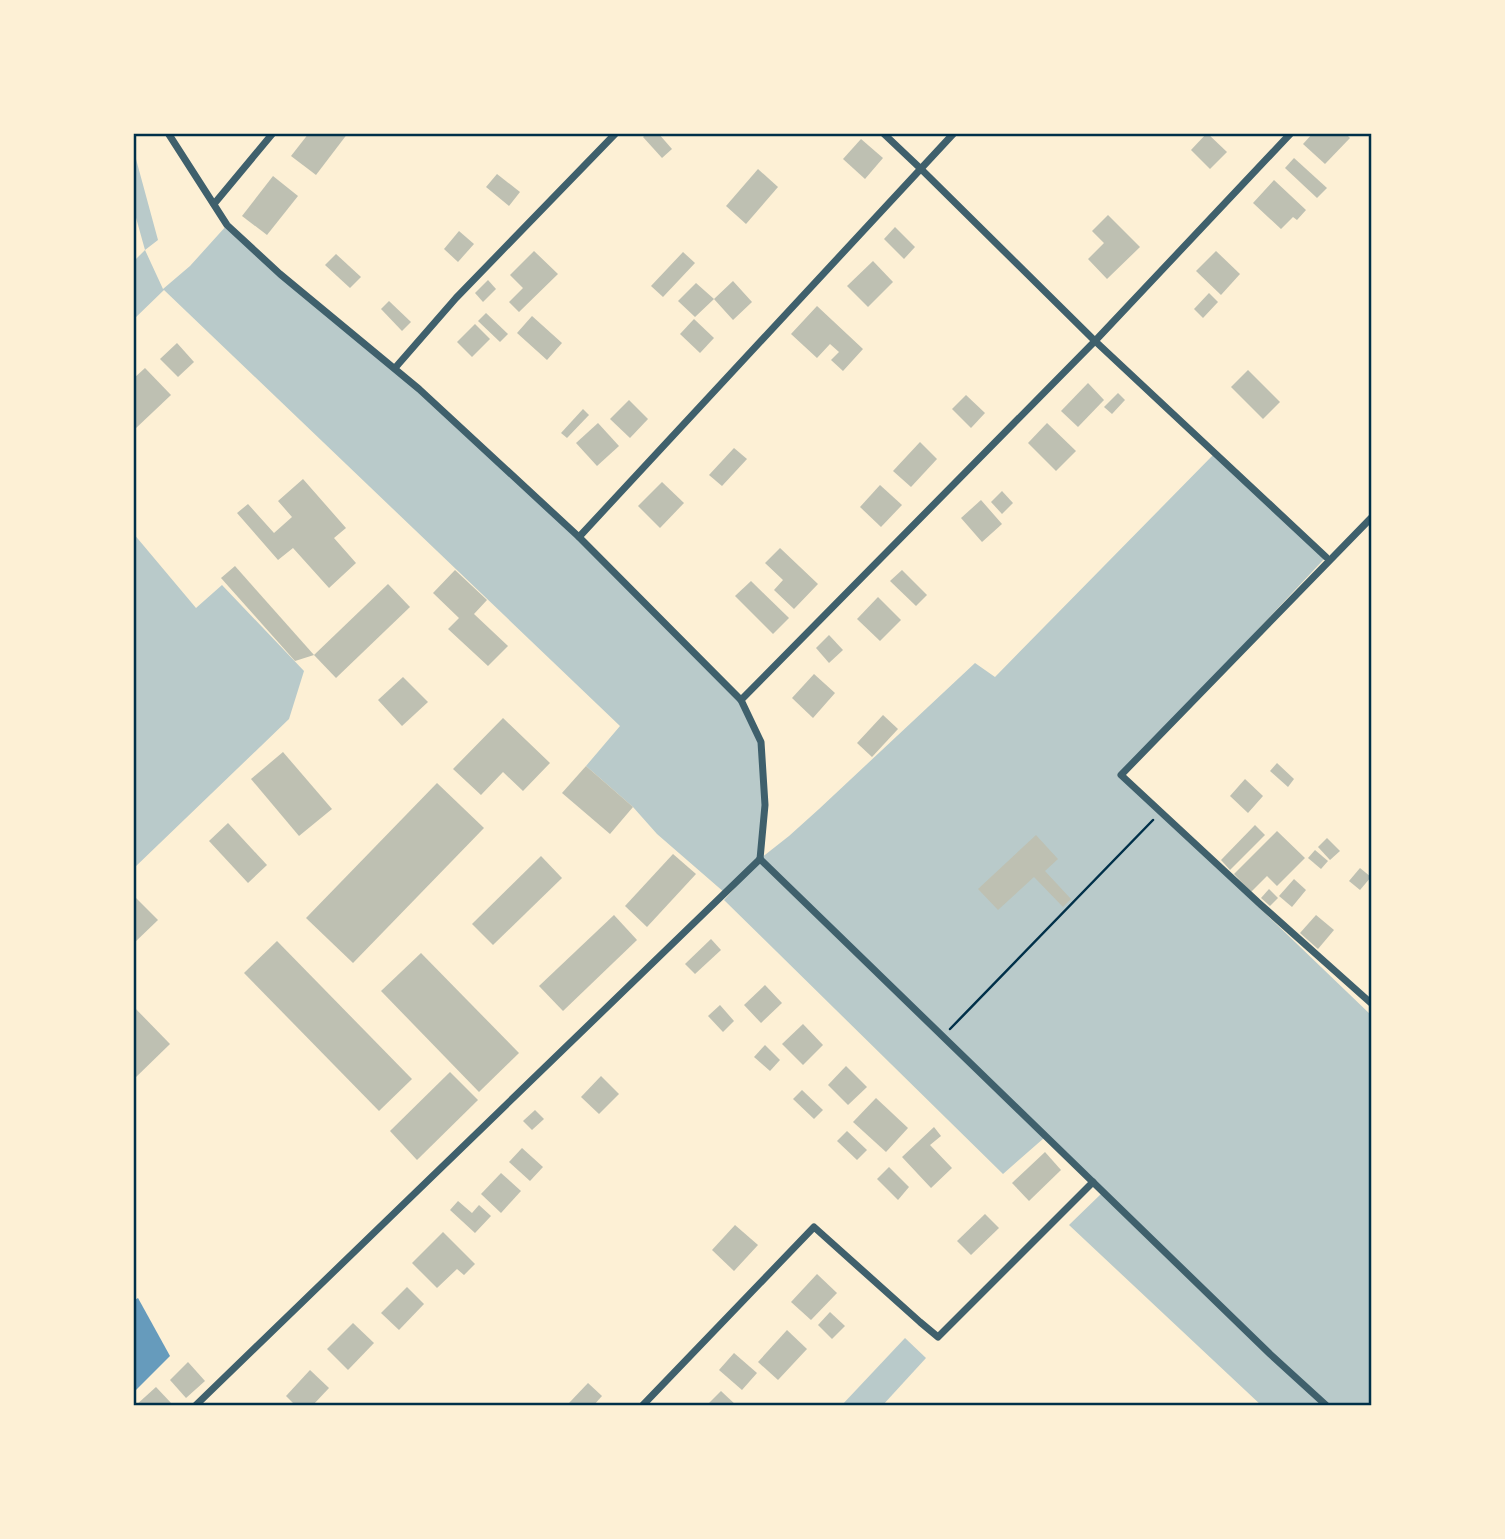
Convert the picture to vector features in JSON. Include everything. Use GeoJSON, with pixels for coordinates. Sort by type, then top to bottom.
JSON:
{"type":"FeatureCollection","features":[{"type":"Feature","properties":{"kind":"street"},"geometry":{"type":"LineString","coordinates":[[168,133],[227,225],[280,274],[395,368],[579,537],[741,700],[761,742],[765,805],[760,859],[195,1406]]}},
{"type":"Feature","properties":{"kind":"street"},"geometry":{"type":"LineString","coordinates":[[214,204],[273,133]]}},
{"type":"Feature","properties":{"kind":"street"},"geometry":{"type":"LineString","coordinates":[[395,368],[456,298],[616,133]]}},
{"type":"Feature","properties":{"kind":"street"},"geometry":{"type":"LineString","coordinates":[[883,133],[1095,341],[1326,557]]}},
{"type":"Feature","properties":{"kind":"street"},"geometry":{"type":"LineString","coordinates":[[579,537],[954,133]]}},
{"type":"Feature","properties":{"kind":"street"},"geometry":{"type":"LineString","coordinates":[[741,700],[1095,341],[1292,133]]}},
{"type":"Feature","properties":{"kind":"street"},"geometry":{"type":"LineString","coordinates":[[1372,517],[1121,775],[1372,1004]]}},
{"type":"Feature","properties":{"kind":"street"},"geometry":{"type":"LineString","coordinates":[[760,859],[1270,1354],[1327,1406]]}},
{"type":"Feature","properties":{"kind":"street"},"geometry":{"type":"LineString","coordinates":[[642,1406],[814,1227],[938,1337],[1093,1182]]}},
{"type":"Feature","properties":{"kind":"path"},"geometry":{"type":"LineString","coordinates":[[943,1037],[1161,812]]}},
{"type":"Feature","properties":{"kind":"shaded area"},"geometry":{"type":"Polygon","coordinates":[[[133,148],[158,240],[145,250],[133,207],[133,148]]]}},
{"type":"Feature","properties":{"kind":"shaded area"},"geometry":{"type":"Polygon","coordinates":[[[227,225],[395,368],[579,537],[741,700],[761,742],[764,815],[761,858],[819,809],[975,663],[995,677],[1215,453],[1326,557],[1121,775],[1372,1016],[1372,1406],[1262,1406],[1069,1225],[1103,1192],[1044,1138],[1003,1174],[724,900],[753,868],[725,893],[657,834],[633,807],[586,766],[620,726],[164,290],[133,320],[133,262],[145,250],[163,289],[190,266],[227,225]]]}},
{"type":"Feature","properties":{"kind":"shaded area"},"geometry":{"type":"Polygon","coordinates":[[[133,533],[196,608],[222,585],[304,671],[289,719],[133,869],[133,533]]]}},
{"type":"Feature","properties":{"kind":"shaded area"},"geometry":{"type":"Polygon","coordinates":[[[905,1338],[926,1358],[882,1406],[841,1406],[905,1338]]]}},
{"type":"Feature","properties":{"kind":"water"},"geometry":{"type":"Polygon","coordinates":[[[138,1298],[170,1356],[133,1393],[133,1301],[138,1298]]]}},
{"type":"Feature","properties":{"kind":"building"},"geometry":{"type":"Polygon","coordinates":[[[309,133],[348,133],[316,175],[291,156],[309,133]]]}},
{"type":"Feature","properties":{"kind":"building"},"geometry":{"type":"Polygon","coordinates":[[[647,133],[658,133],[672,149],[662,158],[643,137],[647,133]]]}},
{"type":"Feature","properties":{"kind":"building"},"geometry":{"type":"Polygon","coordinates":[[[1207,133],[1227,152],[1210,169],[1191,150],[1207,133]]]}},
{"type":"Feature","properties":{"kind":"building"},"geometry":{"type":"Polygon","coordinates":[[[1313,133],[1345,133],[1350,138],[1325,164],[1303,144],[1313,133]]]}},
{"type":"Feature","properties":{"kind":"building"},"geometry":{"type":"Polygon","coordinates":[[[861,139],[883,158],[865,179],[843,159],[861,139]]]}},
{"type":"Feature","properties":{"kind":"building"},"geometry":{"type":"Polygon","coordinates":[[[1294,158],[1327,188],[1317,198],[1285,168],[1294,158]]]}},
{"type":"Feature","properties":{"kind":"building"},"geometry":{"type":"Polygon","coordinates":[[[758,169],[778,187],[746,224],[726,206],[758,169]]]}},
{"type":"Feature","properties":{"kind":"building"},"geometry":{"type":"Polygon","coordinates":[[[497,174],[520,192],[509,206],[486,187],[497,174]]]}},
{"type":"Feature","properties":{"kind":"building"},"geometry":{"type":"Polygon","coordinates":[[[273,176],[298,196],[267,235],[242,216],[273,176]]]}},
{"type":"Feature","properties":{"kind":"building"},"geometry":{"type":"Polygon","coordinates":[[[1274,180],[1306,210],[1297,220],[1293,217],[1281,229],[1253,203],[1274,180]]]}},
{"type":"Feature","properties":{"kind":"building"},"geometry":{"type":"Polygon","coordinates":[[[1108,215],[1140,247],[1107,279],[1088,259],[1104,243],[1092,231],[1108,215]]]}},
{"type":"Feature","properties":{"kind":"building"},"geometry":{"type":"Polygon","coordinates":[[[895,227],[915,247],[904,259],[884,239],[895,227]]]}},
{"type":"Feature","properties":{"kind":"building"},"geometry":{"type":"Polygon","coordinates":[[[459,231],[474,244],[458,262],[444,249],[459,231]]]}},
{"type":"Feature","properties":{"kind":"building"},"geometry":{"type":"Polygon","coordinates":[[[534,251],[558,274],[519,312],[509,302],[523,288],[510,275],[534,251]]]}},
{"type":"Feature","properties":{"kind":"building"},"geometry":{"type":"Polygon","coordinates":[[[1216,251],[1240,274],[1221,295],[1196,271],[1216,251]]]}},
{"type":"Feature","properties":{"kind":"building"},"geometry":{"type":"Polygon","coordinates":[[[683,252],[695,263],[663,297],[651,286],[683,252]]]}},
{"type":"Feature","properties":{"kind":"building"},"geometry":{"type":"Polygon","coordinates":[[[336,254],[361,277],[350,288],[325,265],[336,254]]]}},
{"type":"Feature","properties":{"kind":"building"},"geometry":{"type":"Polygon","coordinates":[[[873,261],[893,282],[868,307],[847,286],[873,261]]]}},
{"type":"Feature","properties":{"kind":"building"},"geometry":{"type":"Polygon","coordinates":[[[488,280],[496,289],[483,302],[475,293],[488,280]]]}},
{"type":"Feature","properties":{"kind":"building"},"geometry":{"type":"Polygon","coordinates":[[[733,281],[752,302],[733,320],[714,299],[733,281]]]}},
{"type":"Feature","properties":{"kind":"building"},"geometry":{"type":"Polygon","coordinates":[[[696,283],[714,299],[695,317],[678,301],[696,283]]]}},
{"type":"Feature","properties":{"kind":"building"},"geometry":{"type":"Polygon","coordinates":[[[1209,293],[1218,302],[1203,318],[1194,309],[1209,293]]]}},
{"type":"Feature","properties":{"kind":"building"},"geometry":{"type":"Polygon","coordinates":[[[389,301],[411,322],[402,331],[381,309],[389,301]]]}},
{"type":"Feature","properties":{"kind":"building"},"geometry":{"type":"Polygon","coordinates":[[[817,306],[863,349],[843,371],[831,360],[839,352],[830,344],[817,358],[791,334],[817,306]]]}},
{"type":"Feature","properties":{"kind":"building"},"geometry":{"type":"Polygon","coordinates":[[[486,313],[508,334],[500,342],[478,321],[486,313]]]}},
{"type":"Feature","properties":{"kind":"building"},"geometry":{"type":"Polygon","coordinates":[[[532,316],[562,343],[547,360],[517,333],[532,316]]]}},
{"type":"Feature","properties":{"kind":"building"},"geometry":{"type":"Polygon","coordinates":[[[694,319],[714,338],[700,353],[680,334],[694,319]]]}},
{"type":"Feature","properties":{"kind":"building"},"geometry":{"type":"Polygon","coordinates":[[[475,324],[490,339],[472,357],[457,342],[475,324]]]}},
{"type":"Feature","properties":{"kind":"building"},"geometry":{"type":"Polygon","coordinates":[[[177,343],[194,362],[178,377],[160,359],[177,343]]]}},
{"type":"Feature","properties":{"kind":"building"},"geometry":{"type":"Polygon","coordinates":[[[145,368],[171,395],[135,429],[133,379],[145,368]]]}},
{"type":"Feature","properties":{"kind":"building"},"geometry":{"type":"Polygon","coordinates":[[[1248,370],[1280,402],[1263,419],[1231,387],[1248,370]]]}},
{"type":"Feature","properties":{"kind":"building"},"geometry":{"type":"Polygon","coordinates":[[[1088,383],[1104,400],[1078,427],[1061,411],[1088,383]]]}},
{"type":"Feature","properties":{"kind":"building"},"geometry":{"type":"Polygon","coordinates":[[[1118,393],[1125,400],[1112,414],[1104,407],[1118,393]]]}},
{"type":"Feature","properties":{"kind":"building"},"geometry":{"type":"Polygon","coordinates":[[[966,395],[985,413],[971,428],[952,409],[966,395]]]}},
{"type":"Feature","properties":{"kind":"building"},"geometry":{"type":"Polygon","coordinates":[[[629,400],[648,419],[630,438],[610,419],[629,400]]]}},
{"type":"Feature","properties":{"kind":"building"},"geometry":{"type":"Polygon","coordinates":[[[583,409],[589,415],[567,438],[561,433],[583,409]]]}},
{"type":"Feature","properties":{"kind":"building"},"geometry":{"type":"Polygon","coordinates":[[[598,423],[619,446],[597,466],[576,443],[598,423]]]}},
{"type":"Feature","properties":{"kind":"building"},"geometry":{"type":"Polygon","coordinates":[[[1047,423],[1076,451],[1056,471],[1028,443],[1047,423]]]}},
{"type":"Feature","properties":{"kind":"building"},"geometry":{"type":"Polygon","coordinates":[[[920,442],[937,459],[911,487],[893,471],[920,442]]]}},
{"type":"Feature","properties":{"kind":"building"},"geometry":{"type":"Polygon","coordinates":[[[734,448],[747,459],[722,486],[709,475],[734,448]]]}},
{"type":"Feature","properties":{"kind":"building"},"geometry":{"type":"Polygon","coordinates":[[[303,479],[346,528],[334,538],[356,563],[329,588],[293,548],[278,560],[237,513],[248,504],[274,533],[292,517],[278,501],[303,479]]]}},
{"type":"Feature","properties":{"kind":"building"},"geometry":{"type":"Polygon","coordinates":[[[662,482],[684,503],[660,528],[638,506],[662,482]]]}},
{"type":"Feature","properties":{"kind":"building"},"geometry":{"type":"Polygon","coordinates":[[[880,485],[902,505],[881,527],[860,507],[880,485]]]}},
{"type":"Feature","properties":{"kind":"building"},"geometry":{"type":"Polygon","coordinates":[[[1002,491],[1013,503],[1002,514],[991,502],[1002,491]]]}},
{"type":"Feature","properties":{"kind":"building"},"geometry":{"type":"Polygon","coordinates":[[[981,500],[1002,524],[982,542],[961,518],[981,500]]]}},
{"type":"Feature","properties":{"kind":"building"},"geometry":{"type":"Polygon","coordinates":[[[780,548],[818,584],[794,609],[774,590],[783,580],[765,563],[780,548]]]}},
{"type":"Feature","properties":{"kind":"building"},"geometry":{"type":"Polygon","coordinates":[[[235,566],[314,655],[295,661],[221,578],[235,566]]]}},
{"type":"Feature","properties":{"kind":"building"},"geometry":{"type":"Polygon","coordinates":[[[455,570],[487,600],[474,614],[508,646],[488,666],[448,629],[459,618],[433,593],[455,570]]]}},
{"type":"Feature","properties":{"kind":"building"},"geometry":{"type":"Polygon","coordinates":[[[902,570],[927,595],[916,606],[890,581],[902,570]]]}},
{"type":"Feature","properties":{"kind":"building"},"geometry":{"type":"Polygon","coordinates":[[[751,581],[789,618],[773,634],[735,596],[751,581]]]}},
{"type":"Feature","properties":{"kind":"building"},"geometry":{"type":"Polygon","coordinates":[[[388,584],[410,607],[336,678],[314,655],[388,584]]]}},
{"type":"Feature","properties":{"kind":"building"},"geometry":{"type":"Polygon","coordinates":[[[878,597],[901,620],[880,641],[857,619],[878,597]]]}},
{"type":"Feature","properties":{"kind":"building"},"geometry":{"type":"Polygon","coordinates":[[[829,635],[843,650],[829,663],[816,648],[829,635]]]}},
{"type":"Feature","properties":{"kind":"building"},"geometry":{"type":"Polygon","coordinates":[[[814,674],[835,693],[813,718],[792,698],[814,674]]]}},
{"type":"Feature","properties":{"kind":"building"},"geometry":{"type":"Polygon","coordinates":[[[403,677],[428,702],[402,726],[378,700],[403,677]]]}},
{"type":"Feature","properties":{"kind":"building"},"geometry":{"type":"Polygon","coordinates":[[[883,715],[898,729],[872,757],[857,743],[883,715]]]}},
{"type":"Feature","properties":{"kind":"building"},"geometry":{"type":"Polygon","coordinates":[[[503,718],[550,763],[523,791],[503,772],[481,795],[453,769],[503,718]]]}},
{"type":"Feature","properties":{"kind":"building"},"geometry":{"type":"Polygon","coordinates":[[[283,752],[332,809],[299,836],[251,779],[283,752]]]}},
{"type":"Feature","properties":{"kind":"building"},"geometry":{"type":"Polygon","coordinates":[[[1277,763],[1294,779],[1288,787],[1270,771],[1277,763]]]}},
{"type":"Feature","properties":{"kind":"building"},"geometry":{"type":"Polygon","coordinates":[[[586,766],[633,807],[610,834],[562,793],[586,766]]]}},
{"type":"Feature","properties":{"kind":"building"},"geometry":{"type":"Polygon","coordinates":[[[1245,779],[1263,796],[1248,813],[1230,796],[1245,779]]]}},
{"type":"Feature","properties":{"kind":"building"},"geometry":{"type":"Polygon","coordinates":[[[437,783],[484,828],[353,963],[306,918],[437,783]]]}},
{"type":"Feature","properties":{"kind":"building"},"geometry":{"type":"Polygon","coordinates":[[[228,823],[267,865],[248,883],[209,841],[228,823]]]}},
{"type":"Feature","properties":{"kind":"building"},"geometry":{"type":"Polygon","coordinates":[[[1255,825],[1265,835],[1230,870],[1221,860],[1255,825]]]}},
{"type":"Feature","properties":{"kind":"building"},"geometry":{"type":"Polygon","coordinates":[[[1277,831],[1305,858],[1277,886],[1267,876],[1251,892],[1234,874],[1277,831]]]}},
{"type":"Feature","properties":{"kind":"building"},"geometry":{"type":"Polygon","coordinates":[[[1036,835],[1058,859],[1045,871],[1071,899],[1063,907],[1034,877],[998,910],[978,889],[1036,835]]]}},
{"type":"Feature","properties":{"kind":"building"},"geometry":{"type":"Polygon","coordinates":[[[1327,838],[1340,851],[1330,860],[1318,847],[1327,838]]]}},
{"type":"Feature","properties":{"kind":"building"},"geometry":{"type":"Polygon","coordinates":[[[1315,850],[1328,861],[1321,869],[1308,858],[1315,850]]]}},
{"type":"Feature","properties":{"kind":"building"},"geometry":{"type":"Polygon","coordinates":[[[673,854],[696,874],[647,927],[625,906],[673,854]]]}},
{"type":"Feature","properties":{"kind":"building"},"geometry":{"type":"Polygon","coordinates":[[[541,856],[562,878],[493,945],[472,924],[541,856]]]}},
{"type":"Feature","properties":{"kind":"building"},"geometry":{"type":"Polygon","coordinates":[[[1360,868],[1371,877],[1360,890],[1349,881],[1360,868]]]}},
{"type":"Feature","properties":{"kind":"building"},"geometry":{"type":"Polygon","coordinates":[[[1294,879],[1306,890],[1292,907],[1279,896],[1294,879]]]}},
{"type":"Feature","properties":{"kind":"building"},"geometry":{"type":"Polygon","coordinates":[[[1269,889],[1278,898],[1270,906],[1261,898],[1269,889]]]}},
{"type":"Feature","properties":{"kind":"building"},"geometry":{"type":"Polygon","coordinates":[[[133,895],[158,920],[133,944],[133,895]]]}},
{"type":"Feature","properties":{"kind":"building"},"geometry":{"type":"Polygon","coordinates":[[[614,915],[637,940],[563,1011],[539,986],[614,915]]]}},
{"type":"Feature","properties":{"kind":"building"},"geometry":{"type":"Polygon","coordinates":[[[1316,915],[1334,930],[1318,949],[1300,933],[1316,915]]]}},
{"type":"Feature","properties":{"kind":"building"},"geometry":{"type":"Polygon","coordinates":[[[711,939],[721,950],[695,974],[685,964],[711,939]]]}},
{"type":"Feature","properties":{"kind":"building"},"geometry":{"type":"Polygon","coordinates":[[[277,941],[412,1079],[379,1111],[244,973],[277,941]]]}},
{"type":"Feature","properties":{"kind":"building"},"geometry":{"type":"Polygon","coordinates":[[[421,953],[519,1053],[479,1092],[381,991],[421,953]]]}},
{"type":"Feature","properties":{"kind":"building"},"geometry":{"type":"Polygon","coordinates":[[[765,985],[782,1003],[761,1023],[744,1005],[765,985]]]}},
{"type":"Feature","properties":{"kind":"building"},"geometry":{"type":"Polygon","coordinates":[[[720,1005],[734,1021],[723,1032],[708,1016],[720,1005]]]}},
{"type":"Feature","properties":{"kind":"building"},"geometry":{"type":"Polygon","coordinates":[[[133,1006],[170,1044],[133,1080],[133,1006]]]}},
{"type":"Feature","properties":{"kind":"building"},"geometry":{"type":"Polygon","coordinates":[[[803,1024],[823,1045],[803,1065],[782,1044],[803,1024]]]}},
{"type":"Feature","properties":{"kind":"building"},"geometry":{"type":"Polygon","coordinates":[[[765,1045],[780,1060],[770,1071],[754,1057],[765,1045]]]}},
{"type":"Feature","properties":{"kind":"building"},"geometry":{"type":"Polygon","coordinates":[[[846,1066],[867,1087],[848,1105],[828,1085],[846,1066]]]}},
{"type":"Feature","properties":{"kind":"building"},"geometry":{"type":"Polygon","coordinates":[[[450,1072],[478,1100],[417,1160],[390,1131],[450,1072]]]}},
{"type":"Feature","properties":{"kind":"building"},"geometry":{"type":"Polygon","coordinates":[[[601,1076],[619,1094],[599,1114],[581,1097],[601,1076]]]}},
{"type":"Feature","properties":{"kind":"building"},"geometry":{"type":"Polygon","coordinates":[[[802,1090],[823,1110],[814,1119],[793,1099],[802,1090]]]}},
{"type":"Feature","properties":{"kind":"building"},"geometry":{"type":"Polygon","coordinates":[[[876,1098],[908,1128],[886,1152],[853,1122],[876,1098]]]}},
{"type":"Feature","properties":{"kind":"building"},"geometry":{"type":"Polygon","coordinates":[[[535,1110],[544,1119],[532,1130],[523,1121],[535,1110]]]}},
{"type":"Feature","properties":{"kind":"building"},"geometry":{"type":"Polygon","coordinates":[[[934,1127],[941,1136],[930,1145],[952,1168],[931,1188],[902,1157],[934,1127]]]}},
{"type":"Feature","properties":{"kind":"building"},"geometry":{"type":"Polygon","coordinates":[[[847,1131],[867,1150],[857,1160],[837,1141],[847,1131]]]}},
{"type":"Feature","properties":{"kind":"building"},"geometry":{"type":"Polygon","coordinates":[[[522,1148],[543,1167],[530,1181],[509,1162],[522,1148]]]}},
{"type":"Feature","properties":{"kind":"building"},"geometry":{"type":"Polygon","coordinates":[[[1045,1152],[1061,1170],[1029,1201],[1012,1183],[1045,1152]]]}},
{"type":"Feature","properties":{"kind":"building"},"geometry":{"type":"Polygon","coordinates":[[[889,1167],[909,1187],[898,1200],[877,1179],[889,1167]]]}},
{"type":"Feature","properties":{"kind":"building"},"geometry":{"type":"Polygon","coordinates":[[[501,1173],[521,1191],[501,1213],[481,1194],[501,1173]]]}},
{"type":"Feature","properties":{"kind":"building"},"geometry":{"type":"Polygon","coordinates":[[[458,1201],[472,1213],[479,1205],[491,1216],[475,1233],[450,1210],[458,1201]]]}},
{"type":"Feature","properties":{"kind":"building"},"geometry":{"type":"Polygon","coordinates":[[[985,1214],[999,1228],[971,1255],[957,1241],[985,1214]]]}},
{"type":"Feature","properties":{"kind":"building"},"geometry":{"type":"Polygon","coordinates":[[[735,1225],[758,1245],[734,1271],[712,1250],[735,1225]]]}},
{"type":"Feature","properties":{"kind":"building"},"geometry":{"type":"Polygon","coordinates":[[[443,1232],[475,1264],[464,1275],[457,1269],[437,1288],[412,1263],[443,1232]]]}},
{"type":"Feature","properties":{"kind":"building"},"geometry":{"type":"Polygon","coordinates":[[[817,1274],[837,1293],[811,1320],[791,1302],[817,1274]]]}},
{"type":"Feature","properties":{"kind":"building"},"geometry":{"type":"Polygon","coordinates":[[[407,1287],[424,1304],[399,1330],[381,1313],[407,1287]]]}},
{"type":"Feature","properties":{"kind":"building"},"geometry":{"type":"Polygon","coordinates":[[[830,1312],[845,1326],[832,1339],[818,1325],[830,1312]]]}},
{"type":"Feature","properties":{"kind":"building"},"geometry":{"type":"Polygon","coordinates":[[[353,1323],[374,1343],[348,1370],[327,1349],[353,1323]]]}},
{"type":"Feature","properties":{"kind":"building"},"geometry":{"type":"Polygon","coordinates":[[[787,1330],[807,1349],[778,1380],[758,1362],[787,1330]]]}},
{"type":"Feature","properties":{"kind":"building"},"geometry":{"type":"Polygon","coordinates":[[[734,1353],[757,1373],[742,1390],[719,1370],[734,1353]]]}},
{"type":"Feature","properties":{"kind":"building"},"geometry":{"type":"Polygon","coordinates":[[[188,1362],[205,1381],[186,1398],[170,1380],[188,1362]]]}},
{"type":"Feature","properties":{"kind":"building"},"geometry":{"type":"Polygon","coordinates":[[[310,1370],[329,1388],[312,1406],[296,1406],[286,1396],[310,1370]]]}},
{"type":"Feature","properties":{"kind":"building"},"geometry":{"type":"Polygon","coordinates":[[[588,1383],[602,1396],[593,1406],[572,1406],[569,1403],[588,1383]]]}},
{"type":"Feature","properties":{"kind":"building"},"geometry":{"type":"Polygon","coordinates":[[[156,1387],[172,1404],[170,1406],[135,1406],[156,1387]]]}},
{"type":"Feature","properties":{"kind":"building"},"geometry":{"type":"Polygon","coordinates":[[[721,1391],[737,1406],[706,1406],[721,1391]]]}}]}
